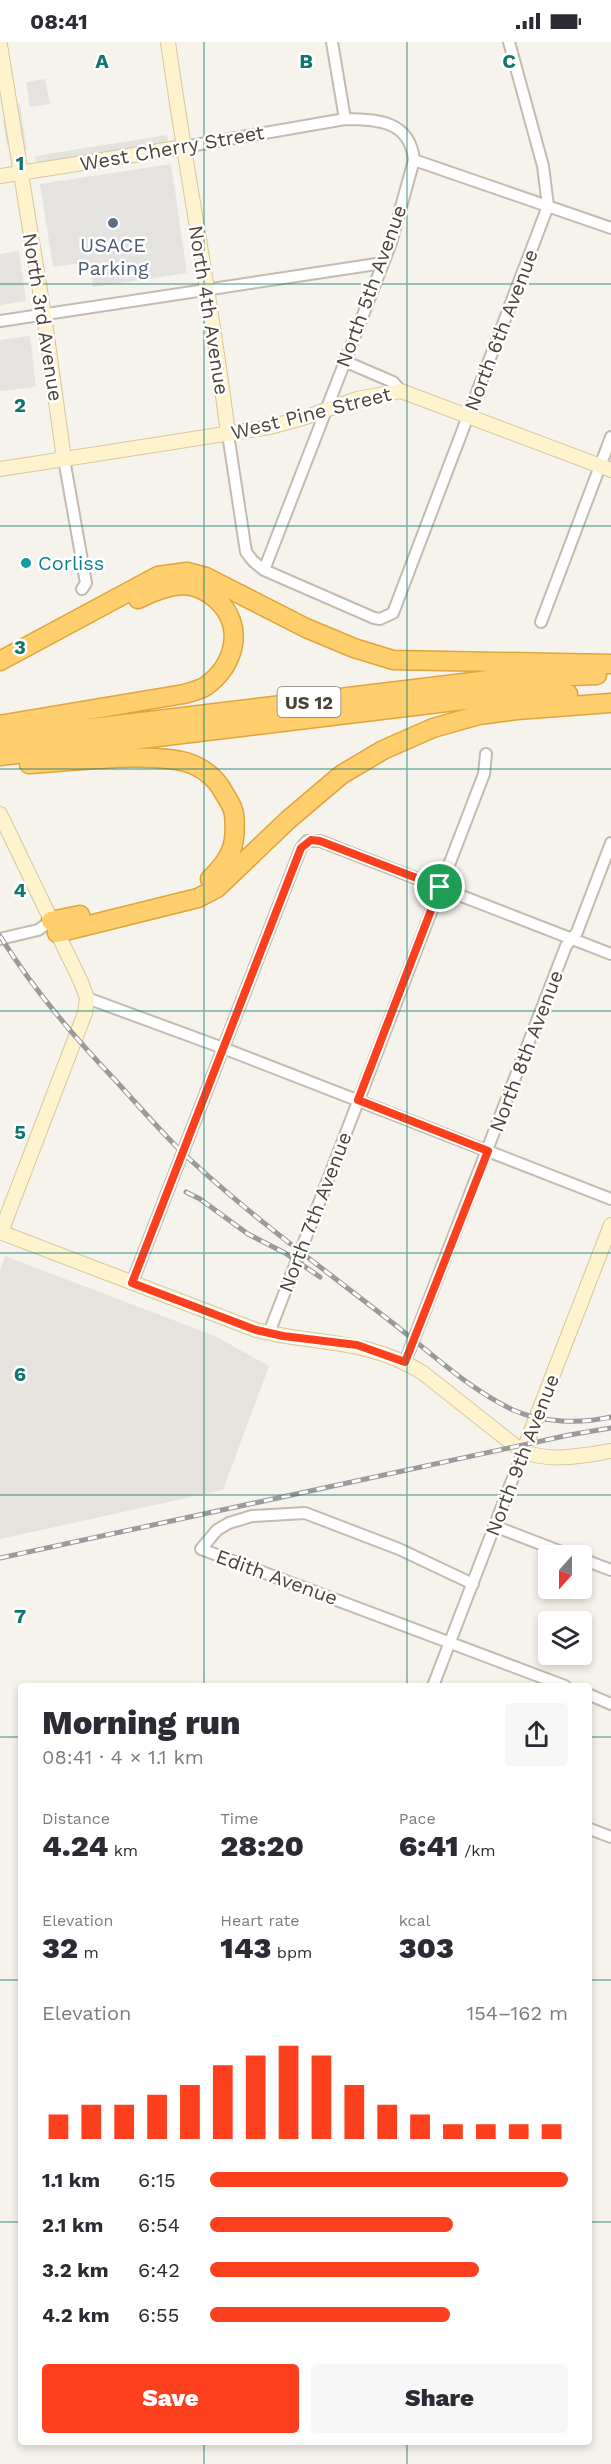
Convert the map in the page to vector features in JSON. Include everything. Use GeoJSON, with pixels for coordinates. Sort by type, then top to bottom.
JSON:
{"type":"FeatureCollection","features":[{"type":"Feature","properties":{"kind":"highway"},"geometry":{"type":"LineString","coordinates":[[0,661],[158,576],[187,572],[206,577],[306,628],[354,648],[393,660],[611,664]]}},
{"type":"Feature","properties":{"kind":"highway"},"geometry":{"type":"LineString","coordinates":[[0,675],[153,591],[183,585],[206,590],[226,608],[234,626],[233,652],[222,670],[205,687],[184,694],[3,731]]}},
{"type":"Feature","properties":{"kind":"highway","name":"US 12"},"geometry":{"type":"LineString","coordinates":[[3,731],[497,679],[574,674],[611,675]]}},
{"type":"Feature","properties":{"kind":"highway","name":"US 12"},"geometry":{"type":"LineString","coordinates":[[12,758],[497,696],[611,694]]}},
{"type":"Feature","properties":{"kind":"highway"},"geometry":{"type":"LineString","coordinates":[[49,928],[198,898],[217,888],[288,820],[341,775],[383,750],[433,728],[479,715],[611,703]]}},
{"type":"Feature","properties":{"kind":"highway"},"geometry":{"type":"LineString","coordinates":[[0,765],[12,758],[173,759],[194,765],[211,775],[222,788],[233,809],[235,827],[233,847],[224,865],[209,880],[188,891],[49,928]]}},
{"type":"Feature","properties":{"kind":"street","name":"North 4th Avenue"},"geometry":{"type":"LineString","coordinates":[[168,42],[246,552],[264,570]]}},
{"type":"Feature","properties":{"kind":"street"},"geometry":{"type":"LineString","coordinates":[[332,42],[345,119],[369,119],[395,127],[410,140],[414,160],[611,228]]}},
{"type":"Feature","properties":{"kind":"street","name":"North 6th Avenue"},"geometry":{"type":"LineString","coordinates":[[264,570],[374,618],[380,619],[393,613],[548,206],[543,166],[509,42]]}},
{"type":"Feature","properties":{"kind":"street","name":"North 3rd Avenue"},"geometry":{"type":"LineString","coordinates":[[0,45],[44,315],[64,459],[86,583],[82,589]]}},
{"type":"Feature","properties":{"kind":"street","name":"West Cherry Street"},"geometry":{"type":"LineString","coordinates":[[0,176],[345,119]]}},
{"type":"Feature","properties":{"kind":"street","name":"North 5th Avenue"},"geometry":{"type":"LineString","coordinates":[[264,570],[383,263],[414,160]]}},
{"type":"Feature","properties":{"kind":"street"},"geometry":{"type":"LineString","coordinates":[[0,321],[383,263]]}},
{"type":"Feature","properties":{"kind":"street"},"geometry":{"type":"LineString","coordinates":[[345,361],[393,382],[401,391]]}},
{"type":"Feature","properties":{"kind":"street","name":"West Pine Street"},"geometry":{"type":"LineString","coordinates":[[0,469],[279,425],[373,394],[401,391],[605,468]]}},
{"type":"Feature","properties":{"kind":"street"},"geometry":{"type":"LineString","coordinates":[[540,622],[605,468],[611,437]]}},
{"type":"Feature","properties":{"kind":"street","name":"North 7th Avenue"},"geometry":{"type":"LineString","coordinates":[[269,1333],[487,766],[486,754]]}},
{"type":"Feature","properties":{"kind":"street"},"geometry":{"type":"LineString","coordinates":[[0,814],[49,928],[87,998],[85,1013],[0,1233],[269,1333],[357,1345],[405,1362],[430,1378],[522,1452],[565,1459],[611,1451]]}},
{"type":"Feature","properties":{"kind":"street"},"geometry":{"type":"LineString","coordinates":[[132,1283],[301,848],[307,841],[320,841],[611,954]]}},
{"type":"Feature","properties":{"kind":"street","name":"North 8th Avenue"},"geometry":{"type":"LineString","coordinates":[[405,1362],[566,946],[577,932],[611,843]]}},
{"type":"Feature","properties":{"kind":"street"},"geometry":{"type":"LineString","coordinates":[[0,939],[49,928]]}},
{"type":"Feature","properties":{"kind":"street"},"geometry":{"type":"LineString","coordinates":[[87,998],[223,1048],[611,1199]]}},
{"type":"Feature","properties":{"kind":"street","name":"North 9th Avenue"},"geometry":{"type":"LineString","coordinates":[[434,1683],[611,1225]]}},
{"type":"Feature","properties":{"kind":"street","name":"Edith Avenue"},"geometry":{"type":"LineString","coordinates":[[473,1584],[399,1549],[305,1513],[252,1516],[229,1522],[217,1530],[201,1549],[557,1683]]}},
{"type":"Feature","properties":{"kind":"street"},"geometry":{"type":"LineString","coordinates":[[494,1526],[543,1545]]}},
{"type":"Feature","properties":{"kind":"street"},"geometry":{"type":"LineString","coordinates":[[592,1563],[611,1570]]}},
{"type":"Feature","properties":{"kind":"street"},"geometry":{"type":"LineString","coordinates":[[592,1696],[611,1704]]}},
{"type":"Feature","properties":{"kind":"street"},"geometry":{"type":"LineString","coordinates":[[592,1830],[611,1837]]}},
{"type":"Feature","properties":{"kind":"shaded area"},"geometry":{"type":"Polygon","coordinates":[[[45,79],[50,104],[30,107],[26,82],[45,79]]]}},
{"type":"Feature","properties":{"kind":"shaded area"},"geometry":{"type":"Polygon","coordinates":[[[14,100],[20,105],[27,150],[16,147],[15,142],[7,146],[3,121],[10,112],[14,100]]]}},
{"type":"Feature","properties":{"kind":"shaded area"},"geometry":{"type":"Polygon","coordinates":[[[167,135],[169,150],[37,170],[35,156],[167,135]]]}},
{"type":"Feature","properties":{"kind":"shaded area","name":"USACE Parking"},"geometry":{"type":"Polygon","coordinates":[[[171,164],[187,273],[93,287],[89,262],[53,267],[40,184],[171,164]]]}},
{"type":"Feature","properties":{"kind":"shaded area"},"geometry":{"type":"Polygon","coordinates":[[[19,251],[26,301],[0,305],[0,254],[19,251]]]}},
{"type":"Feature","properties":{"kind":"shaded area"},"geometry":{"type":"Polygon","coordinates":[[[30,336],[36,387],[0,391],[0,340],[30,336]]]}},
{"type":"Feature","properties":{"kind":"shaded area"},"geometry":{"type":"Polygon","coordinates":[[[5,1256],[215,1336],[269,1366],[223,1490],[0,1539],[0,1270],[5,1256]]]}},
{"type":"Feature","properties":{"kind":"railway"},"geometry":{"type":"LineString","coordinates":[[0,936],[54,1012],[158,1127],[208,1176],[283,1238],[447,1367],[495,1401],[513,1410],[549,1420],[587,1421],[611,1417]]}},
{"type":"Feature","properties":{"kind":"railway"},"geometry":{"type":"LineString","coordinates":[[186,1192],[200,1199],[248,1234],[285,1253],[320,1277]]}},
{"type":"Feature","properties":{"kind":"railway"},"geometry":{"type":"LineString","coordinates":[[0,1558],[569,1435],[611,1428]]}},
{"type":"Feature","properties":{"kind":"place","name":"USACE Parking"},"geometry":{"type":"Point","coordinates":[113,223]}},
{"type":"Feature","properties":{"kind":"place","name":"Corliss"},"geometry":{"type":"Point","coordinates":[26,563]}},
{"type":"Feature","properties":{"kind":"route"},"geometry":{"type":"LineString","coordinates":[[311,840],[320,841],[440,887],[358,1100],[488,1151],[405,1362],[357,1345],[283,1336],[256,1330],[132,1283],[304,844],[311,840]]}}]}
